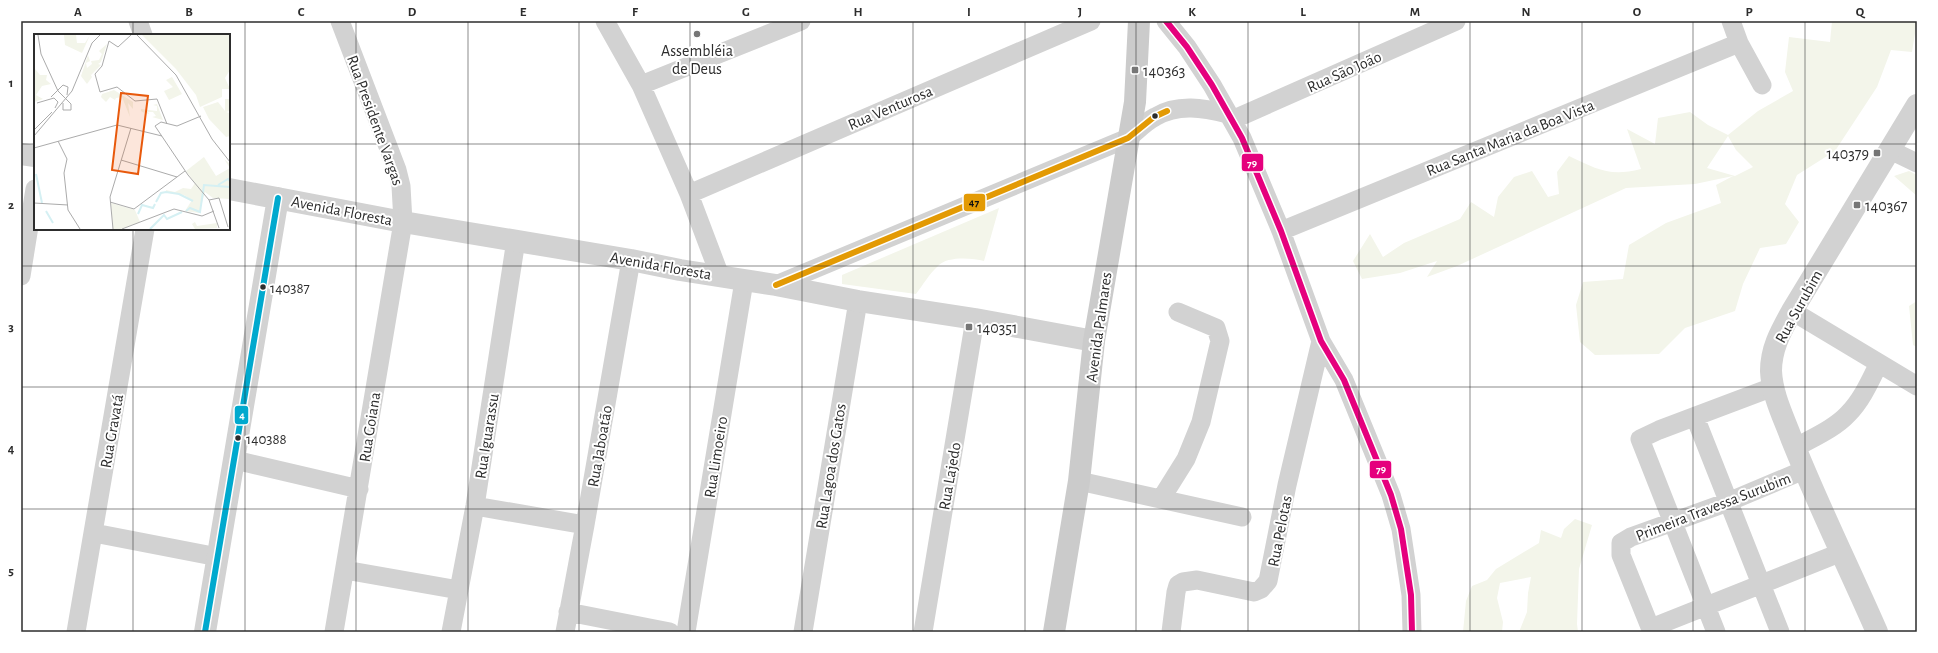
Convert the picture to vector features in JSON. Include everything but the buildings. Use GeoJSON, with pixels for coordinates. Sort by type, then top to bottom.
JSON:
{"type":"FeatureCollection","features":[{"type":"Feature","properties":{"kind":"main road","name":"Avenida Palmares"},"geometry":{"type":"LineString","coordinates":[[1054,632],[1079,481],[1094,341],[1135,102],[1139,21]]}},
{"type":"Feature","properties":{"kind":"street"},"geometry":{"type":"LineString","coordinates":[[138,21],[143,34]]}},
{"type":"Feature","properties":{"kind":"street","name":"Rua Presidente Vargas"},"geometry":{"type":"LineString","coordinates":[[340,21],[397,170],[401,186],[403,222]]}},
{"type":"Feature","properties":{"kind":"street"},"geometry":{"type":"LineString","coordinates":[[605,21],[641,85],[689,194],[720,276]]}},
{"type":"Feature","properties":{"kind":"street"},"geometry":{"type":"LineString","coordinates":[[641,85],[801,21]]}},
{"type":"Feature","properties":{"kind":"street","name":"Rua Venturosa"},"geometry":{"type":"LineString","coordinates":[[689,194],[1091,21]]}},
{"type":"Feature","properties":{"kind":"street"},"geometry":{"type":"LineString","coordinates":[[1166,21],[1187,47],[1242,138],[1281,231],[1321,341],[1344,380],[1390,495],[1401,529],[1412,595],[1412,632]]}},
{"type":"Feature","properties":{"kind":"street","name":"Rua São João"},"geometry":{"type":"LineString","coordinates":[[1230,117],[1430,27],[1456,21]]}},
{"type":"Feature","properties":{"kind":"street"},"geometry":{"type":"LineString","coordinates":[[1730,21],[1739,43],[1762,85]]}},
{"type":"Feature","properties":{"kind":"street","name":"Rua Santa Maria da Boa Vista"},"geometry":{"type":"LineString","coordinates":[[1281,231],[1739,43]]}},
{"type":"Feature","properties":{"kind":"street","name":"Rua Surubim"},"geometry":{"type":"LineString","coordinates":[[1877,632],[1795,448],[1773,387],[1772,355],[1777,338],[1792,311],[1917,105]]}},
{"type":"Feature","properties":{"kind":"street"},"geometry":{"type":"LineString","coordinates":[[776,285],[1128,138],[1154,117],[1166,111],[1182,108],[1207,108],[1230,117]]}},
{"type":"Feature","properties":{"kind":"street"},"geometry":{"type":"LineString","coordinates":[[1890,150],[1917,163]]}},
{"type":"Feature","properties":{"kind":"street"},"geometry":{"type":"LineString","coordinates":[[21,154],[34,156]]}},
{"type":"Feature","properties":{"kind":"street","name":"Avenida Floresta"},"geometry":{"type":"LineString","coordinates":[[230,189],[403,222],[516,240],[744,281],[776,285],[858,301],[975,319],[1094,341]]}},
{"type":"Feature","properties":{"kind":"street"},"geometry":{"type":"LineString","coordinates":[[21,276],[34,195]]}},
{"type":"Feature","properties":{"kind":"street"},"geometry":{"type":"LineString","coordinates":[[205,632],[278,198]]}},
{"type":"Feature","properties":{"kind":"street","name":"Rua Goiana"},"geometry":{"type":"LineString","coordinates":[[334,632],[403,222]]}},
{"type":"Feature","properties":{"kind":"street","name":"Rua Gravatá"},"geometry":{"type":"LineString","coordinates":[[76,632],[145,230]]}},
{"type":"Feature","properties":{"kind":"street","name":"Rua Iguarassu"},"geometry":{"type":"LineString","coordinates":[[451,632],[475,506],[516,240]]}},
{"type":"Feature","properties":{"kind":"street","name":"Rua Jaboatão"},"geometry":{"type":"LineString","coordinates":[[564,632],[585,525],[631,260]]}},
{"type":"Feature","properties":{"kind":"street","name":"Rua Limoeiro"},"geometry":{"type":"LineString","coordinates":[[686,632],[744,281]]}},
{"type":"Feature","properties":{"kind":"street","name":"Rua Lagoa dos Gatos"},"geometry":{"type":"LineString","coordinates":[[803,632],[858,301]]}},
{"type":"Feature","properties":{"kind":"street"},"geometry":{"type":"LineString","coordinates":[[1792,311],[1917,386]]}},
{"type":"Feature","properties":{"kind":"street"},"geometry":{"type":"LineString","coordinates":[[1161,499],[1186,459],[1199,428],[1220,341],[1216,328],[1178,312]]}},
{"type":"Feature","properties":{"kind":"street","name":"Rua Lajedo"},"geometry":{"type":"LineString","coordinates":[[923,632],[975,319]]}},
{"type":"Feature","properties":{"kind":"street","name":"Rua Pelotas"},"geometry":{"type":"LineString","coordinates":[[1171,632],[1176,592],[1178,585],[1183,582],[1188,580],[1197,580],[1254,592],[1261,589],[1268,581],[1287,485],[1321,341]]}},
{"type":"Feature","properties":{"kind":"street"},"geometry":{"type":"LineString","coordinates":[[1795,448],[1849,414],[1858,402],[1878,363]]}},
{"type":"Feature","properties":{"kind":"street"},"geometry":{"type":"LineString","coordinates":[[1716,632],[1640,439],[1659,430],[1773,387]]}},
{"type":"Feature","properties":{"kind":"street"},"geometry":{"type":"LineString","coordinates":[[1695,417],[1780,632]]}},
{"type":"Feature","properties":{"kind":"street"},"geometry":{"type":"LineString","coordinates":[[235,460],[359,489]]}},
{"type":"Feature","properties":{"kind":"street","name":"Primeira Travessa Surubim"},"geometry":{"type":"LineString","coordinates":[[1651,630],[1621,555],[1621,543],[1632,537],[1728,502],[1804,470]]}},
{"type":"Feature","properties":{"kind":"street"},"geometry":{"type":"LineString","coordinates":[[1079,481],[1242,518]]}},
{"type":"Feature","properties":{"kind":"street"},"geometry":{"type":"LineString","coordinates":[[475,506],[585,525]]}},
{"type":"Feature","properties":{"kind":"street"},"geometry":{"type":"LineString","coordinates":[[94,533],[218,557]]}},
{"type":"Feature","properties":{"kind":"street"},"geometry":{"type":"LineString","coordinates":[[1651,630],[1706,605],[1842,552]]}},
{"type":"Feature","properties":{"kind":"street"},"geometry":{"type":"LineString","coordinates":[[345,570],[459,590]]}},
{"type":"Feature","properties":{"kind":"street"},"geometry":{"type":"LineString","coordinates":[[568,612],[670,632]]}},
{"type":"Feature","properties":{"kind":"shaded area"},"geometry":{"type":"Polygon","coordinates":[[[1832,21],[1917,21],[1912,52],[1891,50],[1877,87],[1835,151],[1797,175],[1785,204],[1799,222],[1786,244],[1760,248],[1743,284],[1735,311],[1685,328],[1659,354],[1595,355],[1580,342],[1576,305],[1583,282],[1623,279],[1629,245],[1666,223],[1721,203],[1716,185],[1733,176],[1695,184],[1626,188],[1457,266],[1427,277],[1437,261],[1400,273],[1362,279],[1353,261],[1370,234],[1383,257],[1404,243],[1460,219],[1471,202],[1494,217],[1498,197],[1514,177],[1532,171],[1548,197],[1559,194],[1557,172],[1569,156],[1596,168],[1612,172],[1641,169],[1627,129],[1655,144],[1658,118],[1690,112],[1708,125],[1728,135],[1758,111],[1793,91],[1785,72],[1789,37],[1830,42],[1832,21]],[[1728,136],[1707,168],[1735,176],[1753,167],[1736,150],[1728,136]]]}},
{"type":"Feature","properties":{"kind":"shaded area"},"geometry":{"type":"Polygon","coordinates":[[[1909,171],[1917,175],[1917,196],[1894,176],[1909,171]]]}},
{"type":"Feature","properties":{"kind":"shaded area"},"geometry":{"type":"Polygon","coordinates":[[[999,208],[984,261],[973,259],[953,259],[942,263],[932,272],[916,294],[842,284],[842,275],[999,208]]]}},
{"type":"Feature","properties":{"kind":"shaded area"},"geometry":{"type":"Polygon","coordinates":[[[1917,301],[1917,347],[1913,345],[1909,306],[1917,301]]]}},
{"type":"Feature","properties":{"kind":"shaded area"},"geometry":{"type":"Polygon","coordinates":[[[1575,519],[1592,525],[1579,569],[1578,632],[1519,632],[1527,612],[1531,577],[1500,583],[1497,598],[1503,622],[1502,632],[1463,632],[1466,601],[1472,586],[1487,580],[1496,569],[1539,543],[1541,530],[1561,538],[1564,529],[1575,519]]]}},
{"type":"Feature","properties":{"kind":"transit line","name":"79"},"geometry":{"type":"LineString","coordinates":[[1166,21],[1187,47],[1212,85],[1242,138],[1281,231],[1321,341],[1344,380],[1391,495],[1401,529],[1411,595],[1412,632]]}},
{"type":"Feature","properties":{"kind":"transit line","name":"47"},"geometry":{"type":"LineString","coordinates":[[776,285],[1128,138],[1154,117],[1167,111]]}},
{"type":"Feature","properties":{"kind":"transit line","name":"4"},"geometry":{"type":"LineString","coordinates":[[205,632],[278,198]]}},
{"type":"Feature","properties":{"kind":"place","name":"Assembléia de Deus"},"geometry":{"type":"Point","coordinates":[697,34]}},
{"type":"Feature","properties":{"kind":"place","name":"140363"},"geometry":{"type":"Point","coordinates":[1135,70]}},
{"type":"Feature","properties":{"kind":"place","name":"140379"},"geometry":{"type":"Point","coordinates":[1877,153]}},
{"type":"Feature","properties":{"kind":"place","name":"140367"},"geometry":{"type":"Point","coordinates":[1857,205]}},
{"type":"Feature","properties":{"kind":"place","name":"140387"},"geometry":{"type":"Point","coordinates":[263,287]}},
{"type":"Feature","properties":{"kind":"place","name":"140351"},"geometry":{"type":"Point","coordinates":[969,327]}},
{"type":"Feature","properties":{"kind":"place","name":"140388"},"geometry":{"type":"Point","coordinates":[238,438]}}]}
